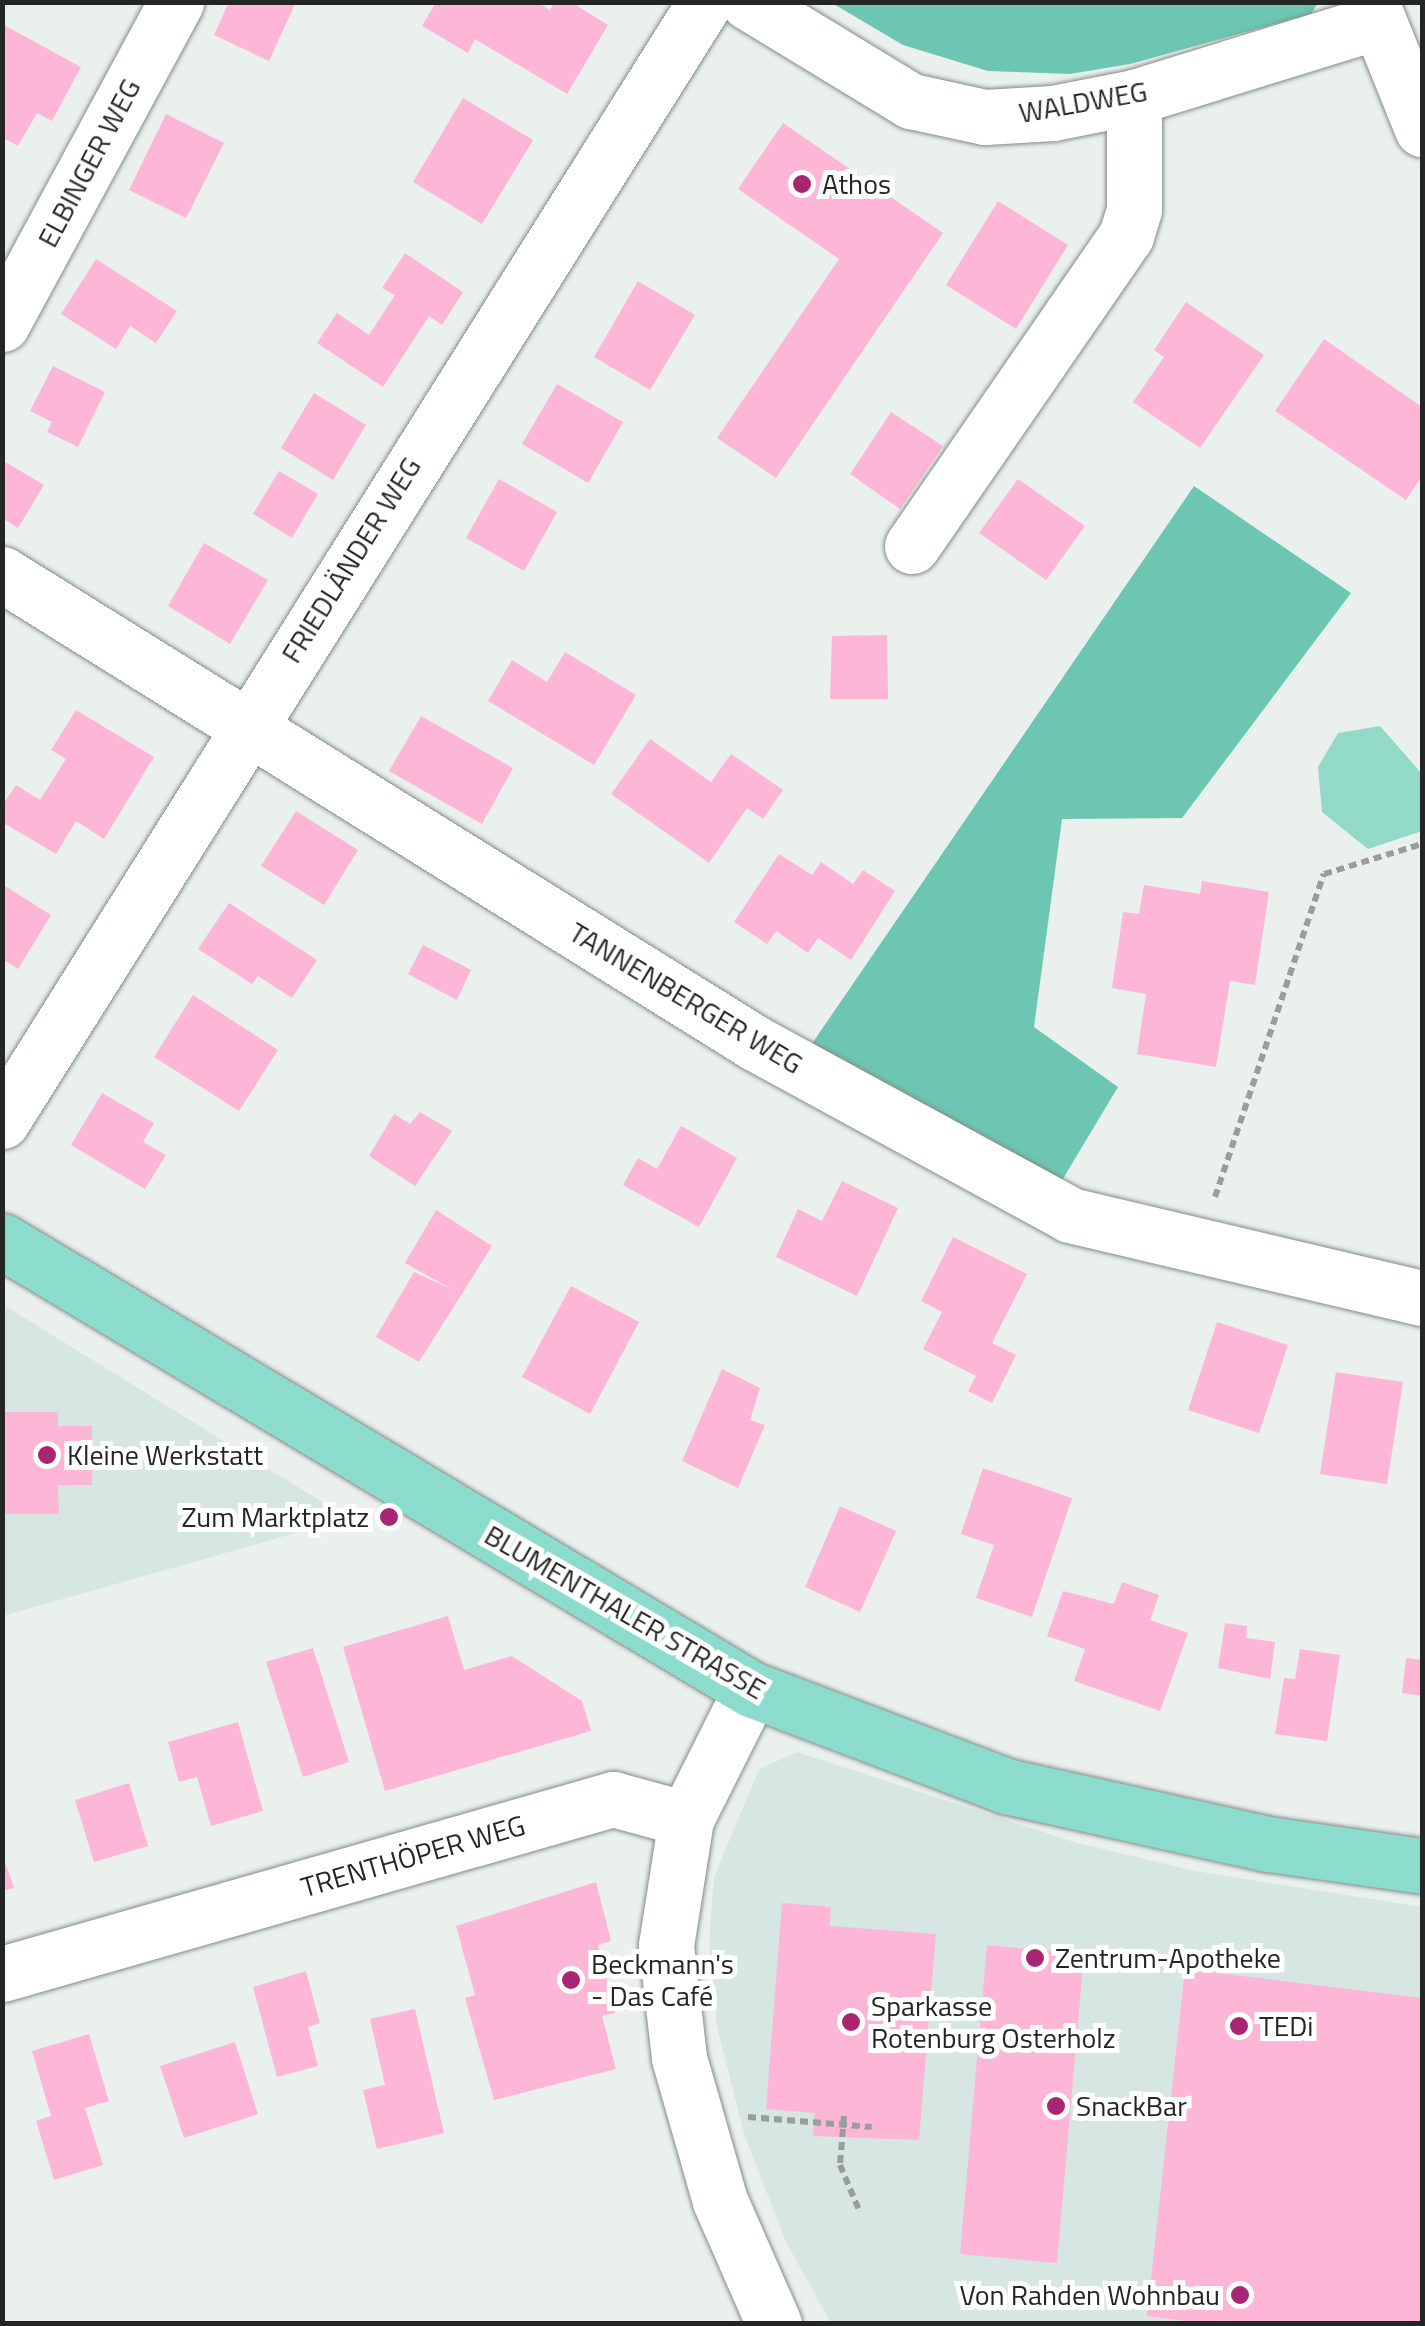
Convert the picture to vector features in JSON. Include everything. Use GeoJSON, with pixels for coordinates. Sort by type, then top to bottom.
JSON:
{"type":"FeatureCollection","features":[{"type":"Feature","properties":{"kind":"main road","name":"BLUMENTHALER STRASSE"},"geometry":{"type":"LineString","coordinates":[[2,1241],[750,1690],[1006,1786],[1268,1844],[1422,1866]]}},
{"type":"Feature","properties":{"kind":"street","name":"ELBINGER WEG"},"geometry":{"type":"LineString","coordinates":[[2,324],[176,2]]}},
{"type":"Feature","properties":{"kind":"street","name":"FRIEDLÄNDER WEG"},"geometry":{"type":"LineString","coordinates":[[2,1121],[246,727],[675,78],[705,2]]}},
{"type":"Feature","properties":{"kind":"street","name":"WALDWEG"},"geometry":{"type":"LineString","coordinates":[[748,2],[911,101],[984,117],[1134,97],[1374,12]]}},
{"type":"Feature","properties":{"kind":"street"},"geometry":{"type":"LineString","coordinates":[[1374,12],[1422,129]]}},
{"type":"Feature","properties":{"kind":"street"},"geometry":{"type":"LineString","coordinates":[[912,546],[1126,236],[1134,209],[1134,97]]}},
{"type":"Feature","properties":{"kind":"street","name":"TANNENBERGER WEG"},"geometry":{"type":"LineString","coordinates":[[2,574],[755,1043],[1070,1215],[1422,1298]]}},
{"type":"Feature","properties":{"kind":"street"},"geometry":{"type":"LineString","coordinates":[[750,1690],[686,1818],[666,1945],[679,2058],[720,2201],[774,2324]]}},
{"type":"Feature","properties":{"kind":"street","name":"TRENTHÖPER WEG"},"geometry":{"type":"LineString","coordinates":[[2,1974],[602,1802],[686,1818]]}},
{"type":"Feature","properties":{"kind":"path"},"geometry":{"type":"LineString","coordinates":[[1198,1245],[1324,874],[1422,844]]}},
{"type":"Feature","properties":{"kind":"path"},"geometry":{"type":"LineString","coordinates":[[696,2114],[844,2120],[872,2127]]}},
{"type":"Feature","properties":{"kind":"path"},"geometry":{"type":"LineString","coordinates":[[844,2120],[840,2166],[859,2210]]}},
{"type":"Feature","properties":{"kind":"shaded area"},"geometry":{"type":"Polygon","coordinates":[[[2,1304],[348,1518],[3,1616],[2,1304]]]}},
{"type":"Feature","properties":{"kind":"shaded area"},"geometry":{"type":"Polygon","coordinates":[[[797,1752],[1077,1843],[1195,1871],[1422,1907],[1422,2323],[831,2323],[786,2242],[744,2134],[717,2027],[709,1944],[714,1877],[759,1769],[797,1752]]]}},
{"type":"Feature","properties":{"kind":"green space"},"geometry":{"type":"Polygon","coordinates":[[[832,3],[1318,3],[1311,14],[1130,64],[1070,74],[988,71],[903,45],[832,3]]]}},
{"type":"Feature","properties":{"kind":"green space"},"geometry":{"type":"Polygon","coordinates":[[[1194,486],[1351,593],[1182,818],[1062,819],[1034,1027],[1118,1087],[1058,1187],[809,1048],[1194,486]]]}},
{"type":"Feature","properties":{"kind":"green space"},"geometry":{"type":"Polygon","coordinates":[[[1380,726],[1422,774],[1422,831],[1368,849],[1322,812],[1318,767],[1338,733],[1380,726]]]}},
{"type":"Feature","properties":{"kind":"building"},"geometry":{"type":"Polygon","coordinates":[[[229,2],[296,2],[269,61],[214,35],[229,2]]]}},
{"type":"Feature","properties":{"kind":"building"},"geometry":{"type":"Polygon","coordinates":[[[436,2],[537,2],[550,10],[555,2],[571,2],[608,25],[567,94],[475,39],[468,53],[422,26],[436,2]]]}},
{"type":"Feature","properties":{"kind":"building"},"geometry":{"type":"Polygon","coordinates":[[[2,24],[81,67],[52,121],[37,113],[18,146],[2,137],[2,24]]]}},
{"type":"Feature","properties":{"kind":"building"},"geometry":{"type":"Polygon","coordinates":[[[463,98],[533,140],[482,224],[413,182],[463,98]]]}},
{"type":"Feature","properties":{"kind":"building"},"geometry":{"type":"Polygon","coordinates":[[[166,114],[224,143],[186,218],[129,190],[166,114]]]}},
{"type":"Feature","properties":{"kind":"building"},"geometry":{"type":"Polygon","coordinates":[[[783,123],[943,233],[776,478],[717,438],[839,259],[738,189],[783,123]]]}},
{"type":"Feature","properties":{"kind":"building"},"geometry":{"type":"Polygon","coordinates":[[[998,201],[1068,245],[1016,329],[946,285],[998,201]]]}},
{"type":"Feature","properties":{"kind":"building"},"geometry":{"type":"Polygon","coordinates":[[[405,253],[463,292],[442,325],[429,316],[383,387],[317,343],[337,313],[369,335],[395,295],[382,288],[405,253]]]}},
{"type":"Feature","properties":{"kind":"building"},"geometry":{"type":"Polygon","coordinates":[[[96,259],[177,311],[156,343],[130,326],[116,349],[61,314],[96,259]]]}},
{"type":"Feature","properties":{"kind":"building"},"geometry":{"type":"Polygon","coordinates":[[[638,281],[695,315],[650,390],[594,357],[638,281]]]}},
{"type":"Feature","properties":{"kind":"building"},"geometry":{"type":"Polygon","coordinates":[[[1186,302],[1264,355],[1200,448],[1133,402],[1164,357],[1154,350],[1186,302]]]}},
{"type":"Feature","properties":{"kind":"building"},"geometry":{"type":"Polygon","coordinates":[[[1324,339],[1422,407],[1422,476],[1406,500],[1275,411],[1324,339]]]}},
{"type":"Feature","properties":{"kind":"building"},"geometry":{"type":"Polygon","coordinates":[[[53,366],[105,392],[78,447],[47,432],[52,422],[30,411],[53,366]]]}},
{"type":"Feature","properties":{"kind":"building"},"geometry":{"type":"Polygon","coordinates":[[[557,384],[623,422],[588,483],[522,444],[557,384]]]}},
{"type":"Feature","properties":{"kind":"building"},"geometry":{"type":"Polygon","coordinates":[[[314,393],[366,425],[333,480],[281,448],[314,393]]]}},
{"type":"Feature","properties":{"kind":"building"},"geometry":{"type":"Polygon","coordinates":[[[891,412],[943,446],[900,509],[850,474],[891,412]]]}},
{"type":"Feature","properties":{"kind":"building"},"geometry":{"type":"Polygon","coordinates":[[[2,460],[44,485],[18,528],[2,518],[2,460]]]}},
{"type":"Feature","properties":{"kind":"building"},"geometry":{"type":"Polygon","coordinates":[[[279,471],[318,494],[292,538],[253,514],[279,471]]]}},
{"type":"Feature","properties":{"kind":"building"},"geometry":{"type":"Polygon","coordinates":[[[499,479],[557,512],[524,571],[466,538],[499,479]]]}},
{"type":"Feature","properties":{"kind":"building"},"geometry":{"type":"Polygon","coordinates":[[[1018,479],[1085,526],[1046,580],[979,533],[1018,479]]]}},
{"type":"Feature","properties":{"kind":"building"},"geometry":{"type":"Polygon","coordinates":[[[204,543],[268,580],[230,644],[168,606],[204,543]]]}},
{"type":"Feature","properties":{"kind":"building"},"geometry":{"type":"Polygon","coordinates":[[[887,635],[888,699],[830,699],[832,636],[887,635]]]}},
{"type":"Feature","properties":{"kind":"building"},"geometry":{"type":"Polygon","coordinates":[[[565,652],[636,695],[594,765],[488,701],[512,660],[547,682],[565,652]]]}},
{"type":"Feature","properties":{"kind":"building"},"geometry":{"type":"Polygon","coordinates":[[[76,710],[154,757],[104,839],[76,821],[56,854],[2,822],[2,806],[16,785],[40,800],[66,759],[51,750],[76,710]]]}},
{"type":"Feature","properties":{"kind":"building"},"geometry":{"type":"Polygon","coordinates":[[[421,716],[513,768],[482,824],[389,771],[421,716]]]}},
{"type":"Feature","properties":{"kind":"building"},"geometry":{"type":"Polygon","coordinates":[[[650,739],[711,782],[731,754],[783,790],[763,819],[747,808],[709,863],[611,794],[650,739]]]}},
{"type":"Feature","properties":{"kind":"building"},"geometry":{"type":"Polygon","coordinates":[[[296,811],[358,850],[324,905],[261,866],[296,811]]]}},
{"type":"Feature","properties":{"kind":"building"},"geometry":{"type":"Polygon","coordinates":[[[779,854],[812,875],[821,862],[853,884],[863,870],[895,891],[851,960],[818,938],[808,953],[776,931],[767,944],[734,922],[779,854]]]}},
{"type":"Feature","properties":{"kind":"building"},"geometry":{"type":"Polygon","coordinates":[[[1202,881],[1269,892],[1255,985],[1230,981],[1216,1067],[1137,1054],[1146,994],[1112,988],[1123,912],[1139,914],[1144,885],[1200,894],[1202,881]]]}},
{"type":"Feature","properties":{"kind":"building"},"geometry":{"type":"Polygon","coordinates":[[[2,884],[51,915],[18,969],[2,959],[2,884]]]}},
{"type":"Feature","properties":{"kind":"building"},"geometry":{"type":"Polygon","coordinates":[[[229,903],[317,960],[292,998],[258,976],[252,984],[198,949],[229,903]]]}},
{"type":"Feature","properties":{"kind":"building"},"geometry":{"type":"Polygon","coordinates":[[[423,945],[471,970],[457,1000],[408,974],[423,945]]]}},
{"type":"Feature","properties":{"kind":"building"},"geometry":{"type":"Polygon","coordinates":[[[193,995],[278,1050],[239,1111],[154,1057],[193,995]]]}},
{"type":"Feature","properties":{"kind":"building"},"geometry":{"type":"Polygon","coordinates":[[[102,1093],[154,1123],[143,1142],[166,1155],[145,1189],[71,1145],[102,1093]]]}},
{"type":"Feature","properties":{"kind":"building"},"geometry":{"type":"Polygon","coordinates":[[[420,1112],[452,1131],[415,1186],[369,1156],[394,1114],[410,1124],[420,1112]]]}},
{"type":"Feature","properties":{"kind":"building"},"geometry":{"type":"Polygon","coordinates":[[[681,1126],[737,1158],[699,1227],[623,1185],[638,1158],[657,1169],[681,1126]]]}},
{"type":"Feature","properties":{"kind":"building"},"geometry":{"type":"Polygon","coordinates":[[[842,1181],[898,1208],[857,1296],[776,1257],[798,1209],[822,1221],[842,1181]]]}},
{"type":"Feature","properties":{"kind":"building"},"geometry":{"type":"Polygon","coordinates":[[[436,1210],[492,1246],[419,1362],[376,1337],[414,1272],[451,1289],[405,1263],[436,1210]]]}},
{"type":"Feature","properties":{"kind":"building"},"geometry":{"type":"Polygon","coordinates":[[[953,1237],[1027,1274],[992,1343],[1016,1355],[992,1403],[968,1391],[976,1376],[923,1349],[942,1312],[921,1301],[953,1237]]]}},
{"type":"Feature","properties":{"kind":"building"},"geometry":{"type":"Polygon","coordinates":[[[571,1286],[639,1322],[590,1414],[522,1377],[571,1286]]]}},
{"type":"Feature","properties":{"kind":"building"},"geometry":{"type":"Polygon","coordinates":[[[1217,1322],[1288,1345],[1259,1433],[1188,1410],[1217,1322]]]}},
{"type":"Feature","properties":{"kind":"building"},"geometry":{"type":"Polygon","coordinates":[[[722,1369],[760,1388],[750,1420],[765,1425],[738,1488],[682,1461],[722,1369]]]}},
{"type":"Feature","properties":{"kind":"building"},"geometry":{"type":"Polygon","coordinates":[[[1336,1372],[1403,1382],[1387,1484],[1320,1474],[1336,1372]]]}},
{"type":"Feature","properties":{"kind":"building","name":"Kleine Werkstatt"},"geometry":{"type":"Polygon","coordinates":[[[2,1412],[58,1412],[58,1426],[92,1426],[92,1485],[58,1485],[59,1514],[2,1514],[2,1412]]]}},
{"type":"Feature","properties":{"kind":"building"},"geometry":{"type":"Polygon","coordinates":[[[983,1468],[1072,1498],[1032,1617],[976,1598],[994,1545],[961,1534],[983,1468]]]}},
{"type":"Feature","properties":{"kind":"building"},"geometry":{"type":"Polygon","coordinates":[[[840,1506],[896,1531],[860,1612],[805,1587],[840,1506]]]}},
{"type":"Feature","properties":{"kind":"building"},"geometry":{"type":"Polygon","coordinates":[[[1122,1582],[1159,1595],[1150,1620],[1188,1633],[1160,1711],[1074,1681],[1085,1649],[1047,1636],[1063,1591],[1114,1604],[1122,1582]]]}},
{"type":"Feature","properties":{"kind":"building"},"geometry":{"type":"Polygon","coordinates":[[[448,1616],[464,1670],[512,1656],[582,1701],[591,1731],[385,1791],[343,1647],[448,1616]]]}},
{"type":"Feature","properties":{"kind":"building"},"geometry":{"type":"Polygon","coordinates":[[[1225,1623],[1247,1626],[1246,1638],[1275,1642],[1270,1679],[1218,1668],[1225,1623]]]}},
{"type":"Feature","properties":{"kind":"building"},"geometry":{"type":"Polygon","coordinates":[[[313,1648],[349,1762],[303,1777],[266,1662],[313,1648]]]}},
{"type":"Feature","properties":{"kind":"building"},"geometry":{"type":"Polygon","coordinates":[[[1300,1649],[1340,1655],[1327,1741],[1275,1734],[1284,1678],[1295,1679],[1300,1649]]]}},
{"type":"Feature","properties":{"kind":"building"},"geometry":{"type":"Polygon","coordinates":[[[1406,1658],[1422,1660],[1422,1696],[1402,1693],[1406,1658]]]}},
{"type":"Feature","properties":{"kind":"building"},"geometry":{"type":"Polygon","coordinates":[[[238,1722],[263,1811],[211,1826],[197,1777],[179,1782],[168,1742],[238,1722]]]}},
{"type":"Feature","properties":{"kind":"building"},"geometry":{"type":"Polygon","coordinates":[[[129,1783],[148,1846],[94,1862],[75,1800],[129,1783]]]}},
{"type":"Feature","properties":{"kind":"building"},"geometry":{"type":"Polygon","coordinates":[[[2,1854],[14,1888],[2,1891],[2,1854]]]}},
{"type":"Feature","properties":{"kind":"building"},"geometry":{"type":"Polygon","coordinates":[[[596,1882],[611,1941],[598,1945],[615,2013],[602,2016],[616,2069],[494,2100],[465,1998],[475,1995],[456,1926],[596,1882]]]}},
{"type":"Feature","properties":{"kind":"building","name":"Sparkasse Rotenburg Osterholz"},"geometry":{"type":"Polygon","coordinates":[[[782,1903],[831,1907],[830,1926],[936,1934],[919,2140],[813,2136],[815,2113],[766,2109],[782,1903]]]}},
{"type":"Feature","properties":{"kind":"building"},"geometry":{"type":"Polygon","coordinates":[[[987,1945],[1084,1954],[1057,2263],[960,2254],[987,1945]]]}},
{"type":"Feature","properties":{"kind":"building"},"geometry":{"type":"Polygon","coordinates":[[[1185,1969],[1422,1998],[1422,2324],[1209,2324],[1147,2316],[1185,1969]]]}},
{"type":"Feature","properties":{"kind":"building"},"geometry":{"type":"Polygon","coordinates":[[[306,1971],[320,2023],[308,2027],[318,2066],[277,2077],[253,1987],[306,1971]]]}},
{"type":"Feature","properties":{"kind":"building"},"geometry":{"type":"Polygon","coordinates":[[[415,2009],[444,2133],[377,2149],[363,2090],[385,2085],[370,2019],[415,2009]]]}},
{"type":"Feature","properties":{"kind":"building"},"geometry":{"type":"Polygon","coordinates":[[[89,2034],[109,2101],[85,2108],[103,2165],[54,2180],[36,2121],[51,2116],[32,2051],[89,2034]]]}},
{"type":"Feature","properties":{"kind":"building"},"geometry":{"type":"Polygon","coordinates":[[[235,2042],[258,2114],[184,2138],[160,2066],[235,2042]]]}},
{"type":"Feature","properties":{"kind":"place","name":"Athos"},"geometry":{"type":"Point","coordinates":[802,184]}},
{"type":"Feature","properties":{"kind":"place","name":"Kleine Werkstatt"},"geometry":{"type":"Point","coordinates":[47,1455]}},
{"type":"Feature","properties":{"kind":"place","name":"Zum Marktplatz"},"geometry":{"type":"Point","coordinates":[389,1517]}},
{"type":"Feature","properties":{"kind":"place","name":"Zentrum-Apotheke"},"geometry":{"type":"Point","coordinates":[1035,1958]}},
{"type":"Feature","properties":{"kind":"place","name":"Beckmann's - Das Café"},"geometry":{"type":"Point","coordinates":[571,1980]}},
{"type":"Feature","properties":{"kind":"place","name":"Sparkasse Rotenburg Osterholz"},"geometry":{"type":"Point","coordinates":[851,2022]}},
{"type":"Feature","properties":{"kind":"place","name":"TEDi"},"geometry":{"type":"Point","coordinates":[1239,2026]}},
{"type":"Feature","properties":{"kind":"place","name":"SnackBar"},"geometry":{"type":"Point","coordinates":[1056,2106]}},
{"type":"Feature","properties":{"kind":"place","name":"Von Rahden Wohnbau"},"geometry":{"type":"Point","coordinates":[1240,2295]}}]}
